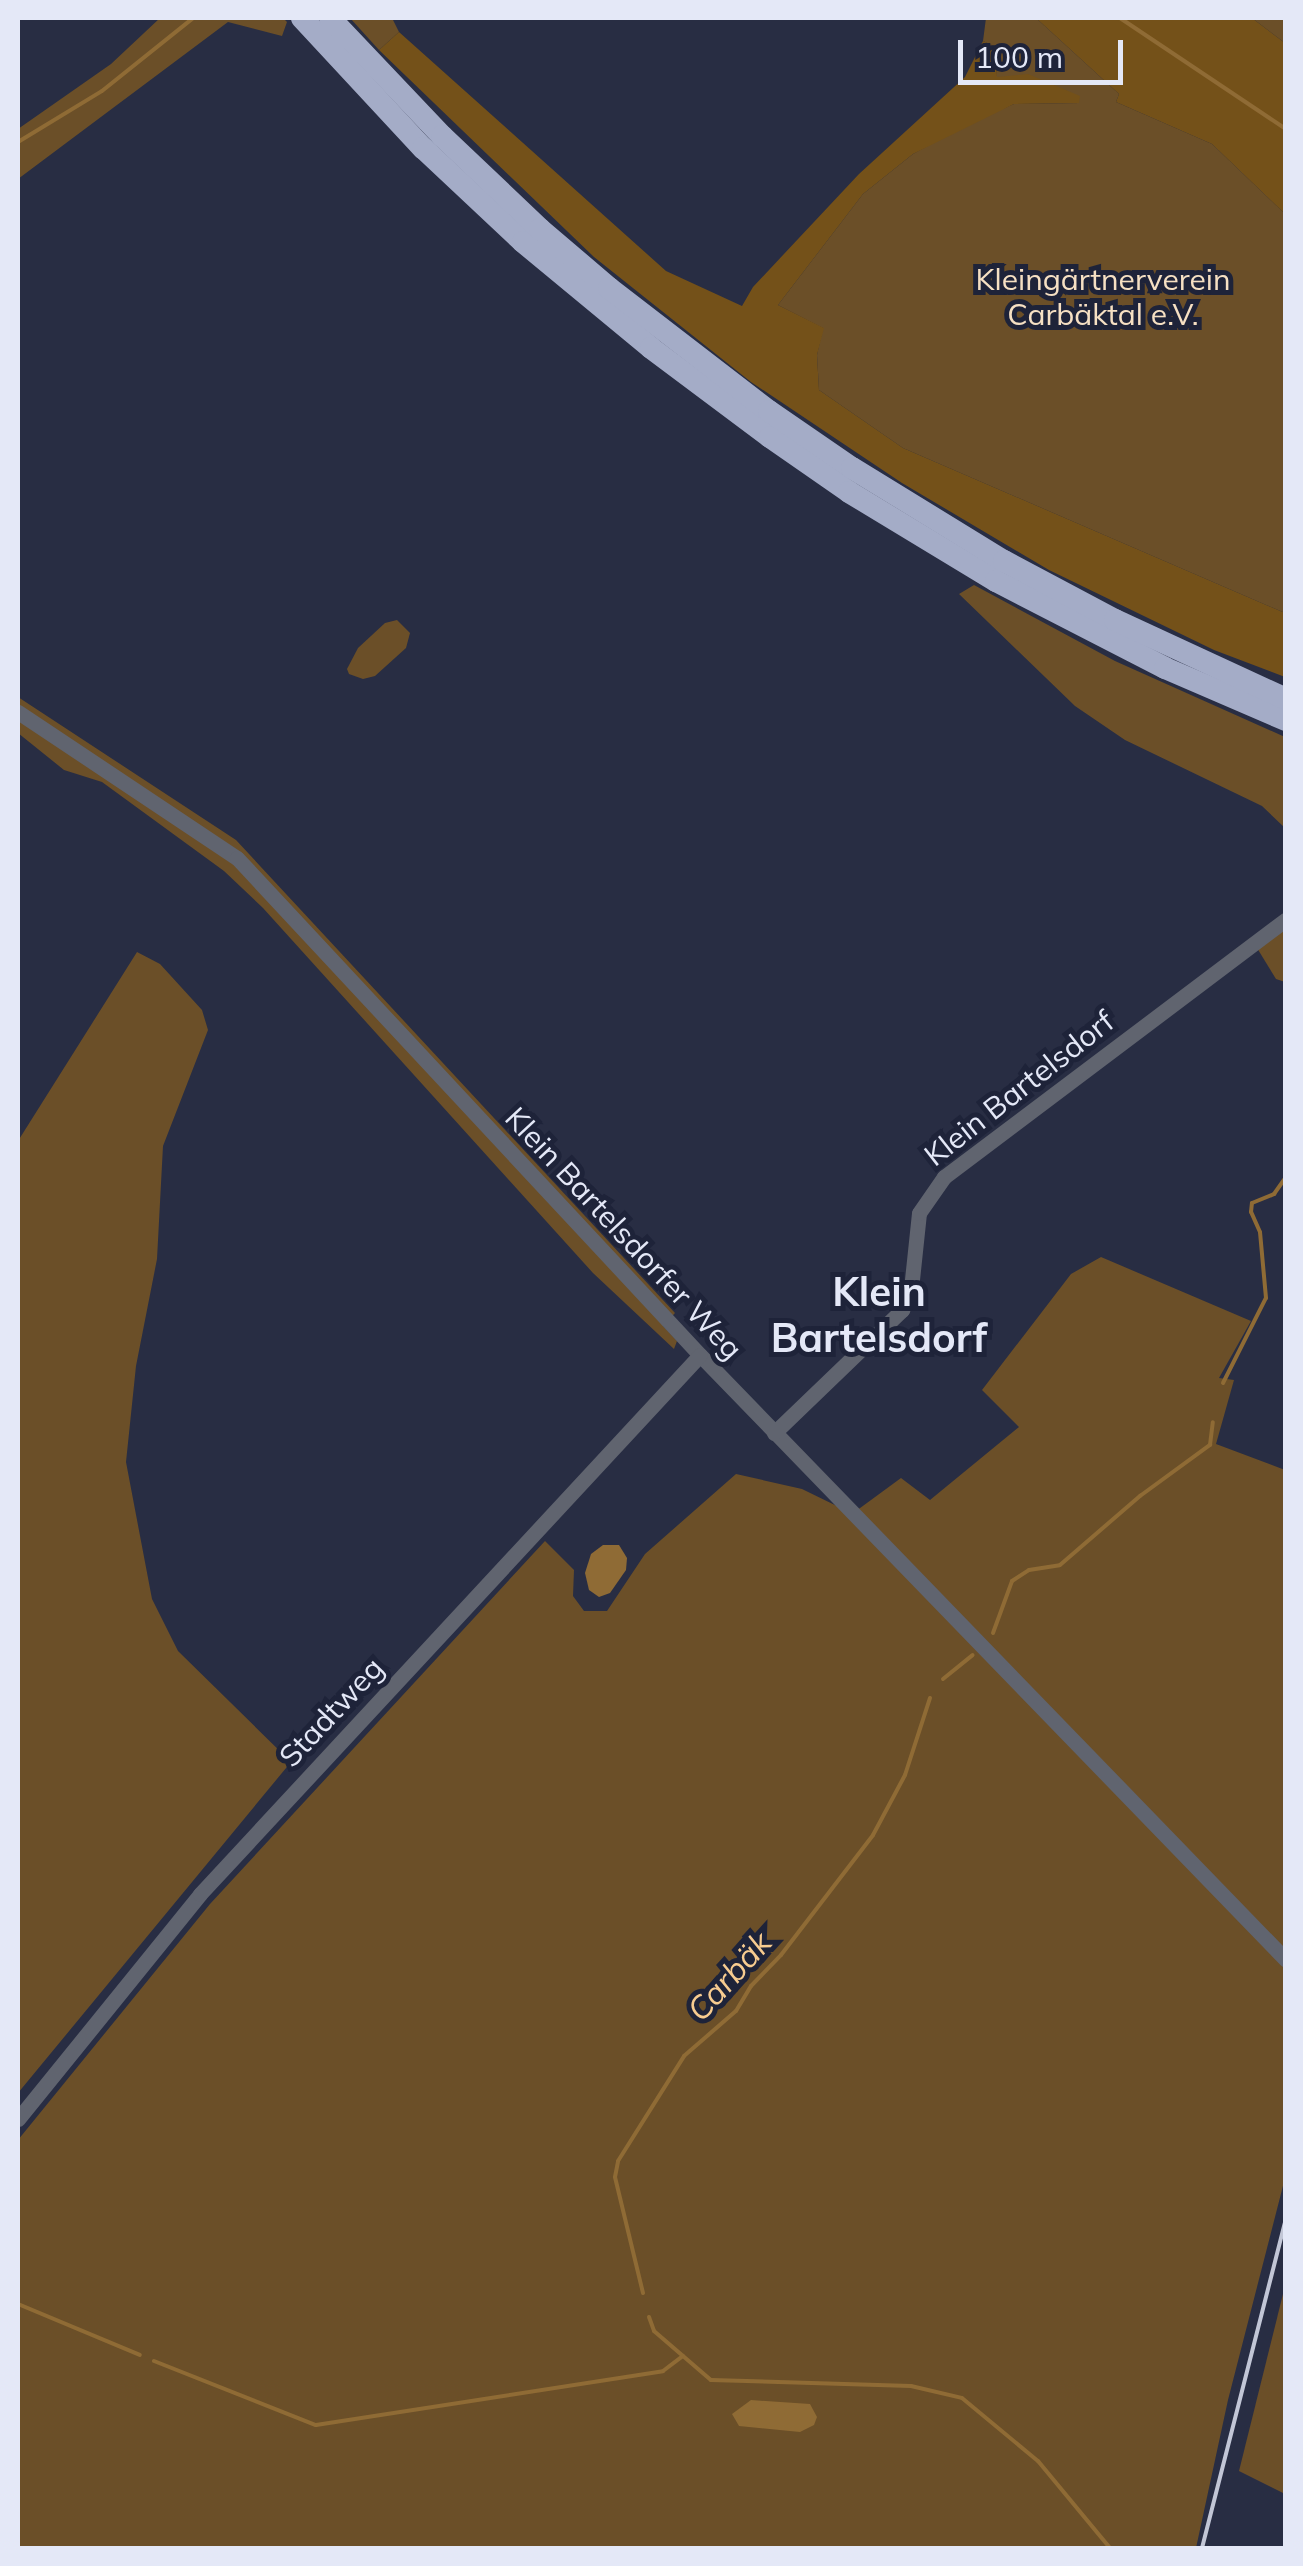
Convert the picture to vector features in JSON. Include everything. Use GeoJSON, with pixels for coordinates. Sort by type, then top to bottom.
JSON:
{"type":"FeatureCollection","features":[{"type":"Feature","properties":{"kind":"highway"},"geometry":{"type":"LineString","coordinates":[[302,18],[412,137],[524,242],[651,348],[770,437],[849,492],[996,581],[1165,668],[1286,720]]}},
{"type":"Feature","properties":{"kind":"highway"},"geometry":{"type":"LineString","coordinates":[[330,18],[442,136],[540,229],[624,300],[769,411],[881,487],[1004,561],[1115,620],[1286,699]]}},
{"type":"Feature","properties":{"kind":"street","name":"Klein Bartelsdorfer Weg"},"geometry":{"type":"LineString","coordinates":[[18,712],[237,858],[774,1433],[1286,1960]]}},
{"type":"Feature","properties":{"kind":"street","name":"Klein Bartelsdorf"},"geometry":{"type":"LineString","coordinates":[[774,1433],[902,1310],[911,1289],[919,1213],[944,1177],[1286,919]]}},
{"type":"Feature","properties":{"kind":"street","name":"Stadtweg"},"geometry":{"type":"LineString","coordinates":[[18,2119],[200,1894],[700,1355]]}},
{"type":"Feature","properties":{"kind":"green space"},"geometry":{"type":"Polygon","coordinates":[[[160,18],[283,18],[287,22],[282,36],[228,22],[18,179],[18,129],[111,64],[160,18]]]}},
{"type":"Feature","properties":{"kind":"green space"},"geometry":{"type":"Polygon","coordinates":[[[350,18],[392,18],[399,32],[379,50],[350,18]]]}},
{"type":"Feature","properties":{"kind":"green space","name":"Kleingärtnerverein Carbäktal e.V."},"geometry":{"type":"Polygon","coordinates":[[[986,18],[1036,18],[1119,94],[1116,102],[1212,144],[1285,214],[1285,613],[903,448],[819,390],[817,355],[823,328],[778,305],[863,194],[913,154],[1014,104],[1079,103],[997,78],[996,47],[983,41],[986,18]]]}},
{"type":"Feature","properties":{"kind":"green space"},"geometry":{"type":"Polygon","coordinates":[[[1252,18],[1285,18],[1285,43],[1252,18]]]}},
{"type":"Feature","properties":{"kind":"green space"},"geometry":{"type":"Polygon","coordinates":[[[974,585],[1115,661],[1285,737],[1285,828],[1262,806],[1125,740],[1075,706],[959,594],[974,585]]]}},
{"type":"Feature","properties":{"kind":"green space"},"geometry":{"type":"Polygon","coordinates":[[[397,620],[410,633],[406,648],[375,676],[363,679],[349,674],[347,669],[358,648],[385,623],[397,620]]]}},
{"type":"Feature","properties":{"kind":"green space"},"geometry":{"type":"Polygon","coordinates":[[[18,697],[236,840],[675,1313],[663,1326],[677,1341],[674,1349],[593,1273],[263,908],[224,871],[102,782],[64,770],[18,733],[18,697]]]}},
{"type":"Feature","properties":{"kind":"green space"},"geometry":{"type":"Polygon","coordinates":[[[1285,927],[1285,982],[1276,979],[1257,948],[1285,927]]]}},
{"type":"Feature","properties":{"kind":"green space"},"geometry":{"type":"Polygon","coordinates":[[[137,952],[160,964],[202,1010],[208,1030],[163,1146],[157,1259],[136,1366],[126,1462],[152,1599],[178,1651],[291,1762],[18,2093],[18,1141],[137,952]]]}},
{"type":"Feature","properties":{"kind":"green space"},"geometry":{"type":"Polygon","coordinates":[[[1101,1257],[1251,1321],[1219,1378],[1234,1380],[1216,1444],[1285,1470],[1285,1952],[856,1511],[901,1478],[930,1500],[1019,1427],[982,1390],[1071,1274],[1101,1257]]]}},
{"type":"Feature","properties":{"kind":"green space"},"geometry":{"type":"Polygon","coordinates":[[[736,1474],[802,1489],[843,1509],[1285,1965],[1285,2178],[1228,2400],[1196,2548],[18,2548],[18,2140],[210,1904],[545,1541],[574,1570],[573,1596],[584,1611],[607,1611],[645,1554],[736,1474]]]}},
{"type":"Feature","properties":{"kind":"green space"},"geometry":{"type":"Polygon","coordinates":[[[1285,2286],[1285,2494],[1239,2471],[1285,2286]]]}},
{"type":"Feature","properties":{"kind":"shaded area"},"geometry":{"type":"Polygon","coordinates":[[[1036,18],[1252,18],[1285,43],[1285,214],[1212,144],[1116,102],[1119,94],[1036,18]]]}},
{"type":"Feature","properties":{"kind":"shaded area"},"geometry":{"type":"Polygon","coordinates":[[[399,32],[666,271],[742,306],[753,287],[859,174],[965,77],[983,41],[996,47],[997,77],[1028,74],[1080,96],[1079,103],[1014,104],[913,154],[863,194],[778,305],[824,328],[817,355],[819,390],[903,448],[1285,613],[1285,677],[1214,650],[1049,570],[902,483],[751,382],[594,257],[379,50],[399,32]]]}},
{"type":"Feature","properties":{"kind":"shaded area"},"geometry":{"type":"Polygon","coordinates":[[[603,1545],[619,1545],[627,1558],[626,1570],[610,1593],[599,1597],[589,1590],[585,1573],[591,1554],[603,1545]]]}},
{"type":"Feature","properties":{"kind":"shaded area"},"geometry":{"type":"Polygon","coordinates":[[[751,2400],[810,2404],[817,2417],[814,2425],[800,2432],[739,2426],[732,2414],[751,2400]]]}},
{"type":"Feature","properties":{"kind":"waterway"},"geometry":{"type":"LineString","coordinates":[[18,142],[102,91],[193,18]]}},
{"type":"Feature","properties":{"kind":"waterway","name":"Carbäk"},"geometry":{"type":"LineString","coordinates":[[1120,18],[1286,129]]}},
{"type":"Feature","properties":{"kind":"waterway","name":"Carbäk"},"geometry":{"type":"LineString","coordinates":[[1223,1383],[1266,1298],[1260,1232],[1251,1212],[1252,1203],[1274,1194],[1286,1177]]}},
{"type":"Feature","properties":{"kind":"waterway","name":"Carbäk"},"geometry":{"type":"LineString","coordinates":[[993,1633],[1012,1581],[1029,1570],[1060,1565],[1140,1496],[1210,1445],[1213,1422]]}},
{"type":"Feature","properties":{"kind":"waterway","name":"Carbäk"},"geometry":{"type":"LineString","coordinates":[[943,1679],[973,1655]]}},
{"type":"Feature","properties":{"kind":"waterway","name":"Carbäk"},"geometry":{"type":"LineString","coordinates":[[643,2293],[615,2177],[618,2161],[684,2056],[736,2011],[751,1986],[781,1955],[873,1835],[905,1775],[930,1698]]}},
{"type":"Feature","properties":{"kind":"waterway"},"geometry":{"type":"LineString","coordinates":[[18,2304],[140,2355]]}},
{"type":"Feature","properties":{"kind":"waterway","name":"Carbäk"},"geometry":{"type":"LineString","coordinates":[[649,2317],[654,2331],[711,2380],[911,2386],[962,2398],[1038,2461],[1110,2548]]}},
{"type":"Feature","properties":{"kind":"waterway"},"geometry":{"type":"LineString","coordinates":[[154,2361],[316,2425],[663,2371],[683,2356]]}},
{"type":"Feature","properties":{"kind":"railway"},"geometry":{"type":"LineString","coordinates":[[1202,2548],[1286,2218]]}},
{"type":"Feature","properties":{"kind":"district","name":"Klein Bartelsdorf"},"geometry":{"type":"Point","coordinates":[879,1314]}}]}
